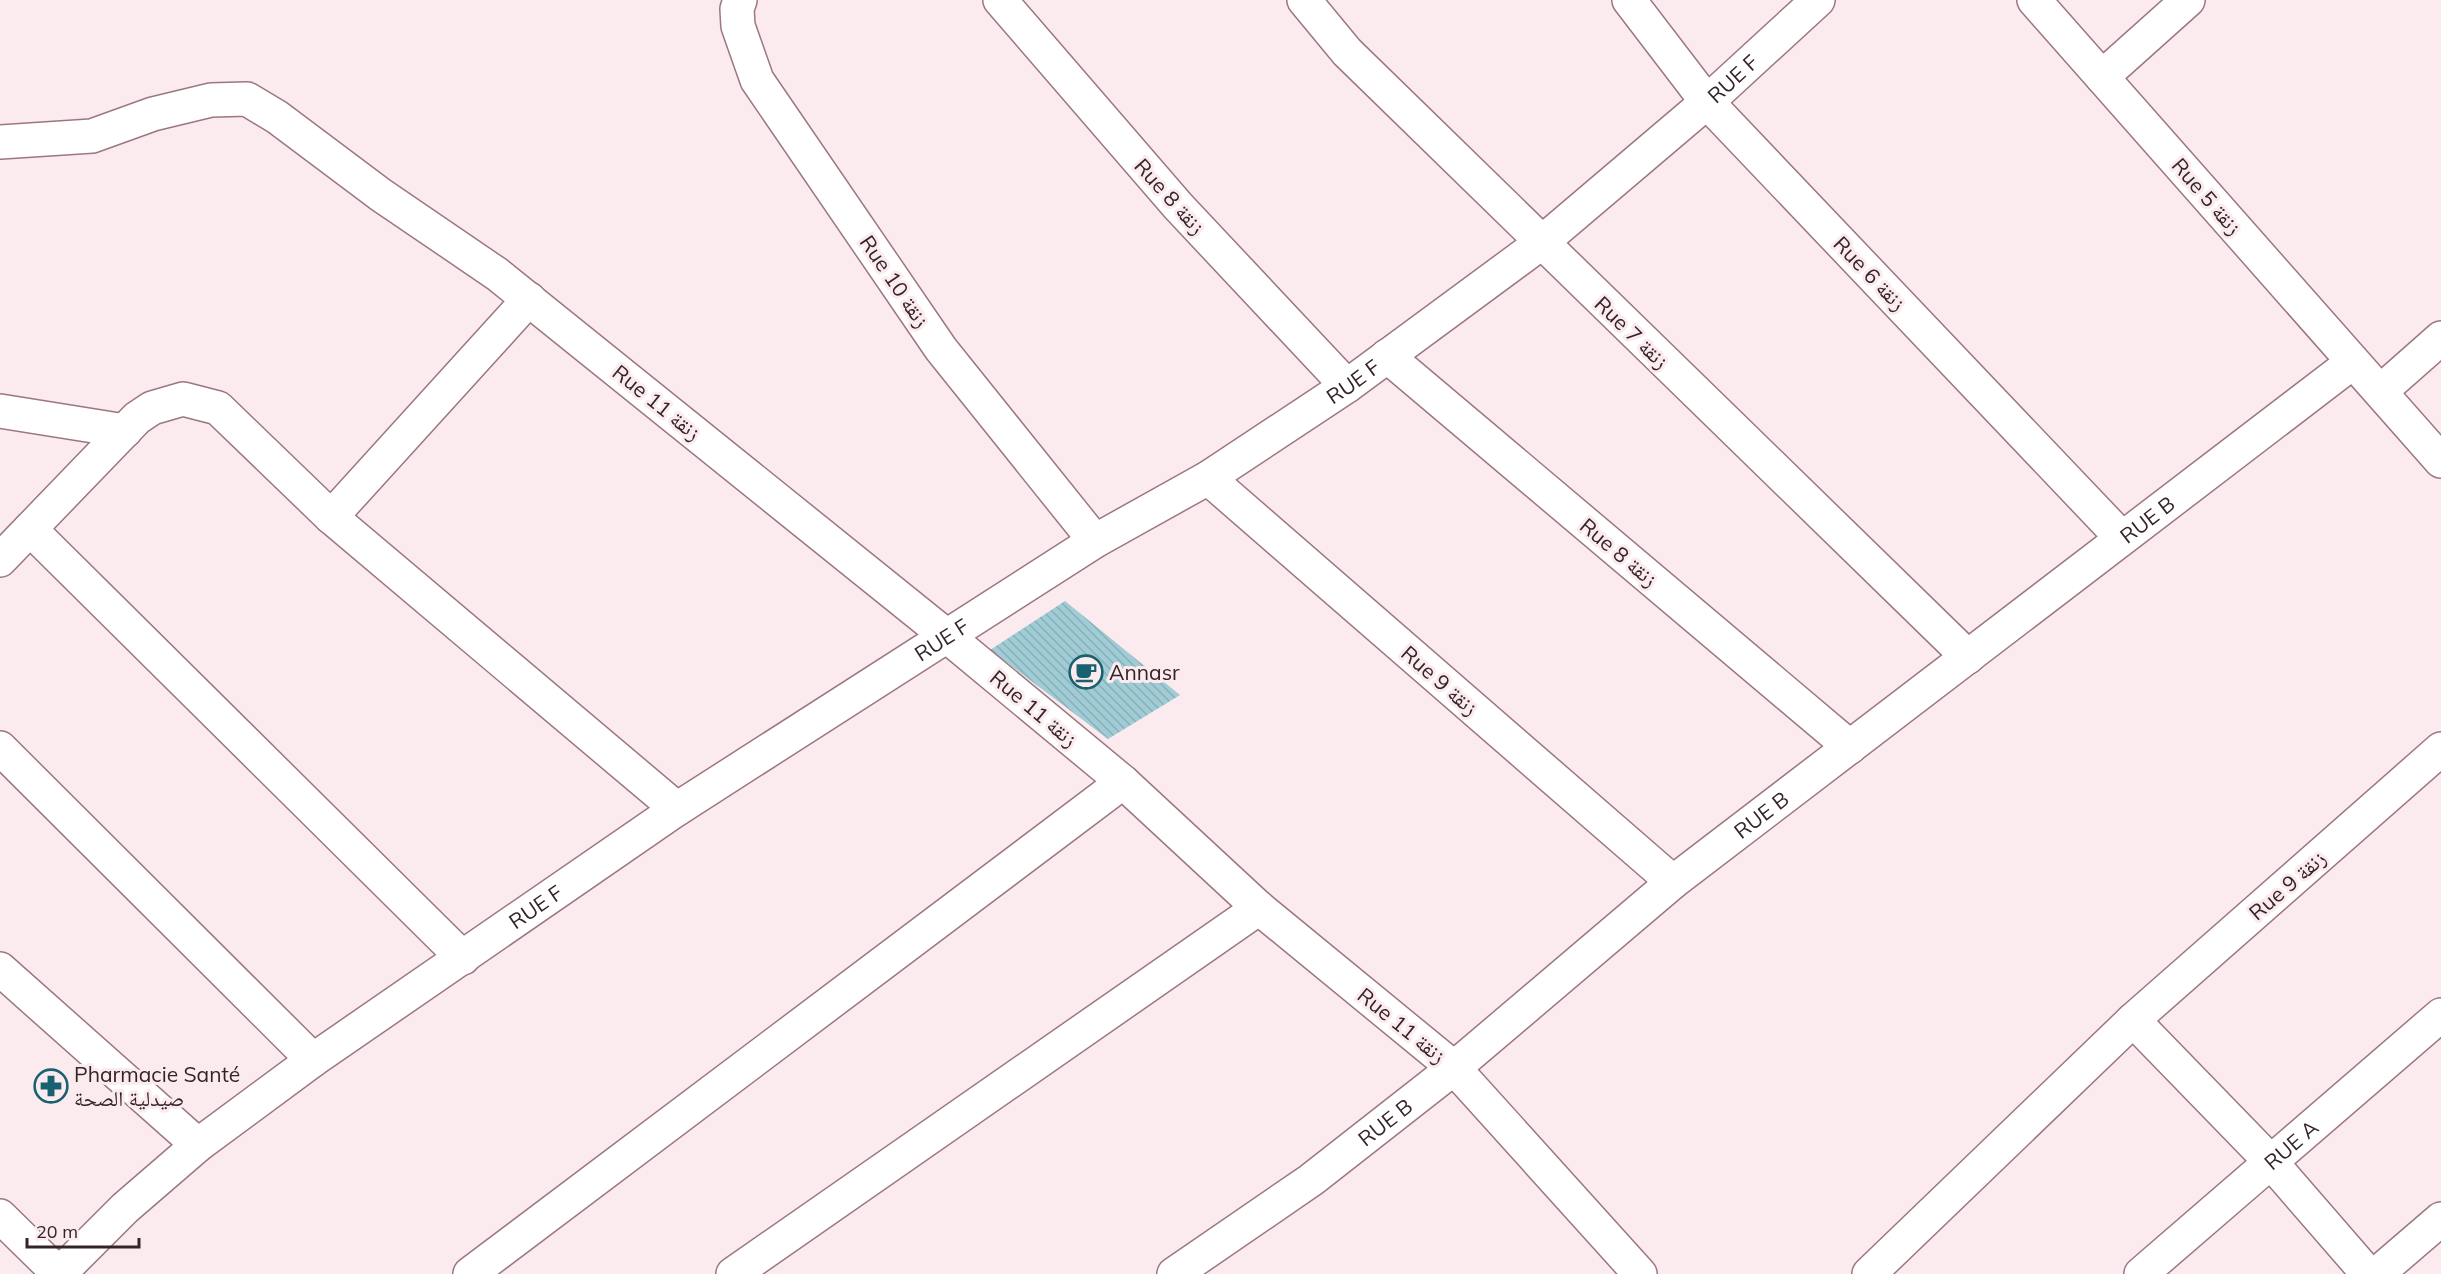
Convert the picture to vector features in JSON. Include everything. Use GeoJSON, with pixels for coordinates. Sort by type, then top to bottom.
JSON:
{"type":"FeatureCollection","features":[{"type":"Feature","properties":{"kind":"street","name":"Rue 10 زنقة"},"geometry":{"type":"LineString","coordinates":[[740,0],[737,9],[738,26],[757,80],[941,349],[1095,542]]}},
{"type":"Feature","properties":{"kind":"street","name":"Rue 8 زنقة"},"geometry":{"type":"LineString","coordinates":[[1000,0],[1178,206],[1347,386]]}},
{"type":"Feature","properties":{"kind":"street","name":"Rue 7 زنقة"},"geometry":{"type":"LineString","coordinates":[[1304,0],[1347,52],[1968,657]]}},
{"type":"Feature","properties":{"kind":"street","name":"Rue 6 زنقة"},"geometry":{"type":"LineString","coordinates":[[1629,0],[1707,102],[2121,537]]}},
{"type":"Feature","properties":{"kind":"street","name":"RUE F"},"geometry":{"type":"LineString","coordinates":[[59,1274],[124,1208],[198,1145],[313,1060],[677,809],[1095,542],[1208,478],[1347,386],[1541,243],[1707,102],[1818,0]]}},
{"type":"Feature","properties":{"kind":"street","name":"Rue 5 زنقة"},"geometry":{"type":"LineString","coordinates":[[2034,0],[2381,391]]}},
{"type":"Feature","properties":{"kind":"street"},"geometry":{"type":"LineString","coordinates":[[2102,77],[2188,0]]}},
{"type":"Feature","properties":{"kind":"street","name":"Rue 11 زنقة"},"geometry":{"type":"LineString","coordinates":[[0,142],[92,136],[153,114],[211,100],[247,99],[277,117],[381,195],[497,274],[529,299],[948,636],[1123,782],[1259,908],[1454,1068],[1633,1272]]}},
{"type":"Feature","properties":{"kind":"street"},"geometry":{"type":"LineString","coordinates":[[331,517],[529,299]]}},
{"type":"Feature","properties":{"kind":"street"},"geometry":{"type":"LineString","coordinates":[[2441,338],[2381,391],[2441,461]]}},
{"type":"Feature","properties":{"kind":"street","name":"Rue 8 زنقة"},"geometry":{"type":"LineString","coordinates":[[1387,356],[1850,747]]}},
{"type":"Feature","properties":{"kind":"street","name":"RUE B"},"geometry":{"type":"LineString","coordinates":[[1192,1269],[1311,1180],[1454,1068],[1673,882],[2121,537],[2353,362]]}},
{"type":"Feature","properties":{"kind":"street"},"geometry":{"type":"LineString","coordinates":[[0,560],[125,431],[152,408],[168,402],[196,400],[218,408],[331,517],[677,809]]}},
{"type":"Feature","properties":{"kind":"street"},"geometry":{"type":"LineString","coordinates":[[0,411],[125,431]]}},
{"type":"Feature","properties":{"kind":"street","name":"Rue 9 زنقة"},"geometry":{"type":"LineString","coordinates":[[1208,478],[1673,882]]}},
{"type":"Feature","properties":{"kind":"street"},"geometry":{"type":"LineString","coordinates":[[30,529],[464,958]]}},
{"type":"Feature","properties":{"kind":"street"},"geometry":{"type":"LineString","coordinates":[[0,748],[313,1060]]}},
{"type":"Feature","properties":{"kind":"street","name":"Rue 9 زنقة"},"geometry":{"type":"LineString","coordinates":[[1869,1274],[2133,1020],[2441,749]]}},
{"type":"Feature","properties":{"kind":"street"},"geometry":{"type":"LineString","coordinates":[[470,1274],[1123,782]]}},
{"type":"Feature","properties":{"kind":"street"},"geometry":{"type":"LineString","coordinates":[[733,1274],[1259,908]]}},
{"type":"Feature","properties":{"kind":"street"},"geometry":{"type":"LineString","coordinates":[[0,969],[198,1145]]}},
{"type":"Feature","properties":{"kind":"street","name":"RUE A"},"geometry":{"type":"LineString","coordinates":[[2141,1274],[2441,1015]]}},
{"type":"Feature","properties":{"kind":"street"},"geometry":{"type":"LineString","coordinates":[[2133,1020],[2270,1161],[2368,1274]]}},
{"type":"Feature","properties":{"kind":"street"},"geometry":{"type":"LineString","coordinates":[[0,1216],[59,1274]]}},
{"type":"Feature","properties":{"kind":"street"},"geometry":{"type":"LineString","coordinates":[[2377,1274],[2441,1219]]}},
{"type":"Feature","properties":{"kind":"building","name":"Annasr"},"geometry":{"type":"Polygon","coordinates":[[[1065,601],[1180,695],[1108,739],[990,650],[1065,601]]]}},
{"type":"Feature","properties":{"kind":"place","name":"Annasr"},"geometry":{"type":"Point","coordinates":[1086,672]}},
{"type":"Feature","properties":{"kind":"place","name":"Pharmacie Santé صيدلية الصحة"},"geometry":{"type":"Point","coordinates":[51,1086]}}]}
